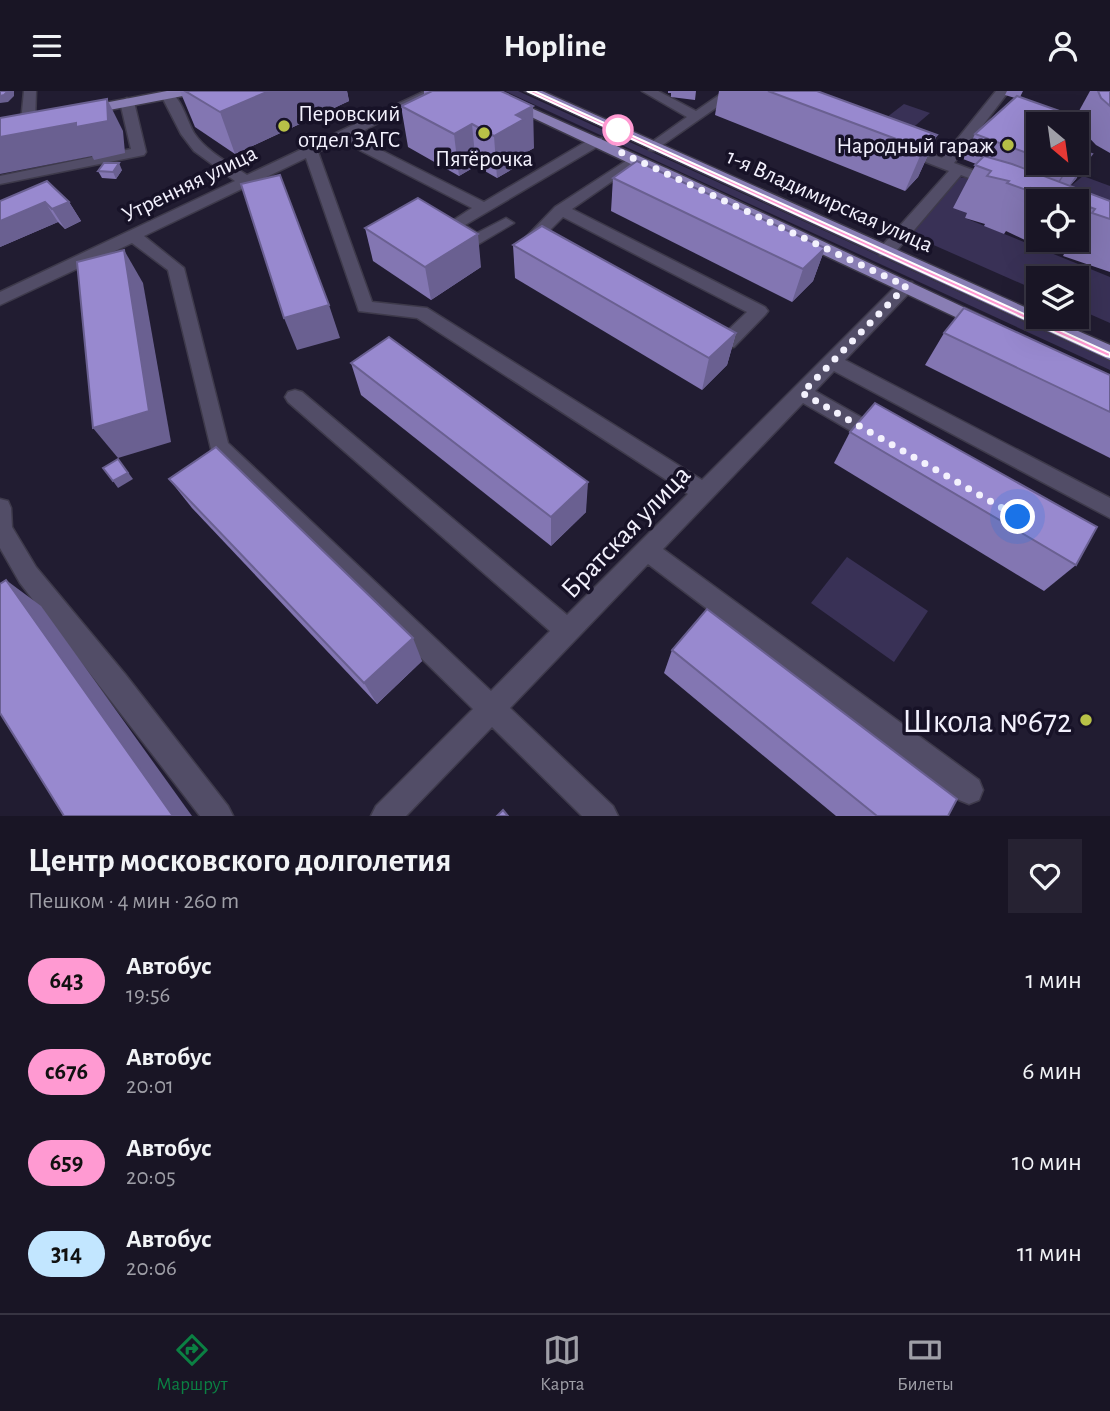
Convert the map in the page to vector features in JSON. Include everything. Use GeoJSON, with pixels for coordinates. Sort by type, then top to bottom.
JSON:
{"type":"FeatureCollection","features":[{"type":"Feature","properties":{"kind":"main road"},"geometry":{"type":"LineString","coordinates":[[65,115],[188,91]]}},
{"type":"Feature","properties":{"kind":"main road","name":"1-я Владимирская улица"},"geometry":{"type":"LineString","coordinates":[[482,91],[597,141],[1003,332]]}},
{"type":"Feature","properties":{"kind":"main road","name":"1-я Владимирская улица"},"geometry":{"type":"LineString","coordinates":[[531,91],[1110,353]]}},
{"type":"Feature","properties":{"kind":"main road"},"geometry":{"type":"LineString","coordinates":[[9,125],[34,121]]}},
{"type":"Feature","properties":{"kind":"street"},"geometry":{"type":"LineString","coordinates":[[30,91],[34,121]]}},
{"type":"Feature","properties":{"kind":"street","name":"Утренняя улица"},"geometry":{"type":"LineString","coordinates":[[0,299],[435,91]]}},
{"type":"Feature","properties":{"kind":"street"},"geometry":{"type":"LineString","coordinates":[[648,91],[697,117]]}},
{"type":"Feature","properties":{"kind":"street"},"geometry":{"type":"LineString","coordinates":[[654,147],[734,91]]}},
{"type":"Feature","properties":{"kind":"street"},"geometry":{"type":"LineString","coordinates":[[168,95],[188,134],[199,148],[245,181]]}},
{"type":"Feature","properties":{"kind":"street"},"geometry":{"type":"LineString","coordinates":[[887,252],[952,167],[998,96],[1013,106]]}},
{"type":"Feature","properties":{"kind":"street"},"geometry":{"type":"LineString","coordinates":[[0,180],[139,152],[128,102]]}},
{"type":"Feature","properties":{"kind":"street"},"geometry":{"type":"LineString","coordinates":[[341,135],[484,208]]}},
{"type":"Feature","properties":{"kind":"street"},"geometry":{"type":"LineString","coordinates":[[506,223],[477,240],[454,225],[597,141]]}},
{"type":"Feature","properties":{"kind":"street"},"geometry":{"type":"LineString","coordinates":[[894,145],[1026,195]]}},
{"type":"Feature","properties":{"kind":"street"},"geometry":{"type":"LineString","coordinates":[[310,150],[365,307],[421,312],[704,493]]}},
{"type":"Feature","properties":{"kind":"street"},"geometry":{"type":"LineString","coordinates":[[558,250],[534,237],[561,211],[635,159]]}},
{"type":"Feature","properties":{"kind":"street"},"geometry":{"type":"LineString","coordinates":[[561,211],[759,311],[727,342],[703,329]]}},
{"type":"Feature","properties":{"kind":"street"},"geometry":{"type":"LineString","coordinates":[[132,235],[176,268],[219,447],[603,816]]}},
{"type":"Feature","properties":{"kind":"street","name":"Братская улица"},"geometry":{"type":"LineString","coordinates":[[386,816],[906,286]]}},
{"type":"Feature","properties":{"kind":"street"},"geometry":{"type":"LineString","coordinates":[[833,362],[1110,509]]}},
{"type":"Feature","properties":{"kind":"street"},"geometry":{"type":"LineString","coordinates":[[802,393],[900,449]]}},
{"type":"Feature","properties":{"kind":"street"},"geometry":{"type":"LineString","coordinates":[[295,397],[568,631]]}},
{"type":"Feature","properties":{"kind":"street"},"geometry":{"type":"LineString","coordinates":[[0,508],[1,529],[28,575],[116,683],[218,816]]}},
{"type":"Feature","properties":{"kind":"street"},"geometry":{"type":"LineString","coordinates":[[648,550],[969,790]]}},
{"type":"Feature","properties":{"kind":"shaded area"},"geometry":{"type":"Polygon","coordinates":[[[505,91],[518,91],[1026,323],[1026,329],[1040,329],[1110,361],[1110,370],[505,91]]]}},
{"type":"Feature","properties":{"kind":"shaded area"},"geometry":{"type":"Polygon","coordinates":[[[904,104],[930,113],[909,131],[882,121],[904,104]]]}},
{"type":"Feature","properties":{"kind":"shaded area"},"geometry":{"type":"Polygon","coordinates":[[[1083,176],[1110,186],[1110,205],[1089,197],[1089,189],[1067,189],[1083,176]]]}},
{"type":"Feature","properties":{"kind":"shaded area"},"geometry":{"type":"Polygon","coordinates":[[[952,177],[972,178],[1026,197],[1026,203],[968,214],[965,218],[1026,243],[1026,252],[1049,252],[1083,266],[1026,266],[1026,286],[904,232],[952,177]]]}},
{"type":"Feature","properties":{"kind":"shaded area"},"geometry":{"type":"Polygon","coordinates":[[[1089,268],[1110,277],[1110,323],[1089,314],[1089,268]]]}},
{"type":"Feature","properties":{"kind":"shaded area"},"geometry":{"type":"Polygon","coordinates":[[[847,557],[928,611],[894,662],[811,603],[847,557]]]}},
{"type":"Feature","properties":{"kind":"building"},"geometry":{"type":"Polygon","coordinates":[[[185,91],[269,91],[220,112],[185,91]]]}},
{"type":"Feature","properties":{"kind":"building"},"geometry":{"type":"Polygon","coordinates":[[[432,91],[501,91],[533,106],[516,115],[524,119],[494,136],[472,124],[454,134],[401,106],[432,91]]]}},
{"type":"Feature","properties":{"kind":"building"},"geometry":{"type":"Polygon","coordinates":[[[768,91],[817,91],[937,135],[923,149],[768,91]]]}},
{"type":"Feature","properties":{"kind":"building"},"geometry":{"type":"Polygon","coordinates":[[[1098,91],[1110,91],[1110,106],[1101,98],[1098,91]]]}},
{"type":"Feature","properties":{"kind":"building"},"geometry":{"type":"Polygon","coordinates":[[[1017,96],[1062,112],[1026,112],[1026,153],[975,134],[1017,96]]]}},
{"type":"Feature","properties":{"kind":"building"},"geometry":{"type":"Polygon","coordinates":[[[107,99],[108,121],[76,127],[76,123],[0,137],[0,118],[107,99]]]}},
{"type":"Feature","properties":{"kind":"building"},"geometry":{"type":"Polygon","coordinates":[[[984,156],[1026,169],[1026,175],[1041,175],[1078,189],[1026,190],[1007,183],[1009,181],[987,176],[991,171],[975,165],[984,156]]]}},
{"type":"Feature","properties":{"kind":"building"},"geometry":{"type":"Polygon","coordinates":[[[637,161],[825,248],[803,269],[613,178],[637,161]]]}},
{"type":"Feature","properties":{"kind":"building"},"geometry":{"type":"Polygon","coordinates":[[[104,163],[119,163],[113,172],[98,171],[104,163]]]}},
{"type":"Feature","properties":{"kind":"building"},"geometry":{"type":"Polygon","coordinates":[[[280,175],[329,305],[284,318],[241,184],[280,175]]]}},
{"type":"Feature","properties":{"kind":"building"},"geometry":{"type":"Polygon","coordinates":[[[47,181],[69,202],[52,209],[45,202],[0,221],[0,201],[47,181]]]}},
{"type":"Feature","properties":{"kind":"building"},"geometry":{"type":"Polygon","coordinates":[[[1089,193],[1110,201],[1110,219],[1092,213],[1095,209],[1089,207],[1089,193]]]}},
{"type":"Feature","properties":{"kind":"building"},"geometry":{"type":"Polygon","coordinates":[[[418,198],[478,234],[425,267],[365,228],[418,198]]]}},
{"type":"Feature","properties":{"kind":"building"},"geometry":{"type":"Polygon","coordinates":[[[542,226],[736,333],[709,358],[513,245],[542,226]]]}},
{"type":"Feature","properties":{"kind":"building"},"geometry":{"type":"Polygon","coordinates":[[[124,250],[149,411],[93,428],[77,262],[124,250]]]}},
{"type":"Feature","properties":{"kind":"building"},"geometry":{"type":"Polygon","coordinates":[[[964,308],[1110,375],[1110,412],[944,333],[964,308]]]}},
{"type":"Feature","properties":{"kind":"building"},"geometry":{"type":"Polygon","coordinates":[[[389,337],[588,482],[551,517],[351,363],[389,337]]]}},
{"type":"Feature","properties":{"kind":"building"},"geometry":{"type":"Polygon","coordinates":[[[875,403],[1097,527],[1076,565],[850,432],[875,403]]]}},
{"type":"Feature","properties":{"kind":"building"},"geometry":{"type":"Polygon","coordinates":[[[216,447],[413,638],[364,683],[169,479],[216,447]]]}},
{"type":"Feature","properties":{"kind":"building"},"geometry":{"type":"Polygon","coordinates":[[[118,459],[128,473],[113,481],[103,468],[118,459]]]}},
{"type":"Feature","properties":{"kind":"building"},"geometry":{"type":"Polygon","coordinates":[[[6,580],[173,816],[64,816],[0,713],[0,584],[6,580]]]}},
{"type":"Feature","properties":{"kind":"building"},"geometry":{"type":"Polygon","coordinates":[[[707,609],[957,799],[948,816],[877,816],[672,650],[707,609]]]}},
{"type":"Feature","properties":{"kind":"building"},"geometry":{"type":"Polygon","coordinates":[[[503,810],[508,816],[497,816],[503,810]]]}},
{"type":"Feature","properties":{"kind":"bus line","name":"643"},"geometry":{"type":"LineString","coordinates":[[531,91],[1110,353]]}},
{"type":"Feature","properties":{"kind":"place","name":"Перовский отдел ЗАГС"},"geometry":{"type":"Point","coordinates":[284,126]}},
{"type":"Feature","properties":{"kind":"place","name":"Пятёрочка"},"geometry":{"type":"Point","coordinates":[484,133]}},
{"type":"Feature","properties":{"kind":"place","name":"Народный гараж"},"geometry":{"type":"Point","coordinates":[1008,145]}},
{"type":"Feature","properties":{"kind":"place","name":"Школа №672"},"geometry":{"type":"Point","coordinates":[1086,720]}},
{"type":"Feature","properties":{"kind":"route"},"geometry":{"type":"LineString","coordinates":[[618,130],[618,151],[906,286],[802,393],[1018,517]]}}]}
